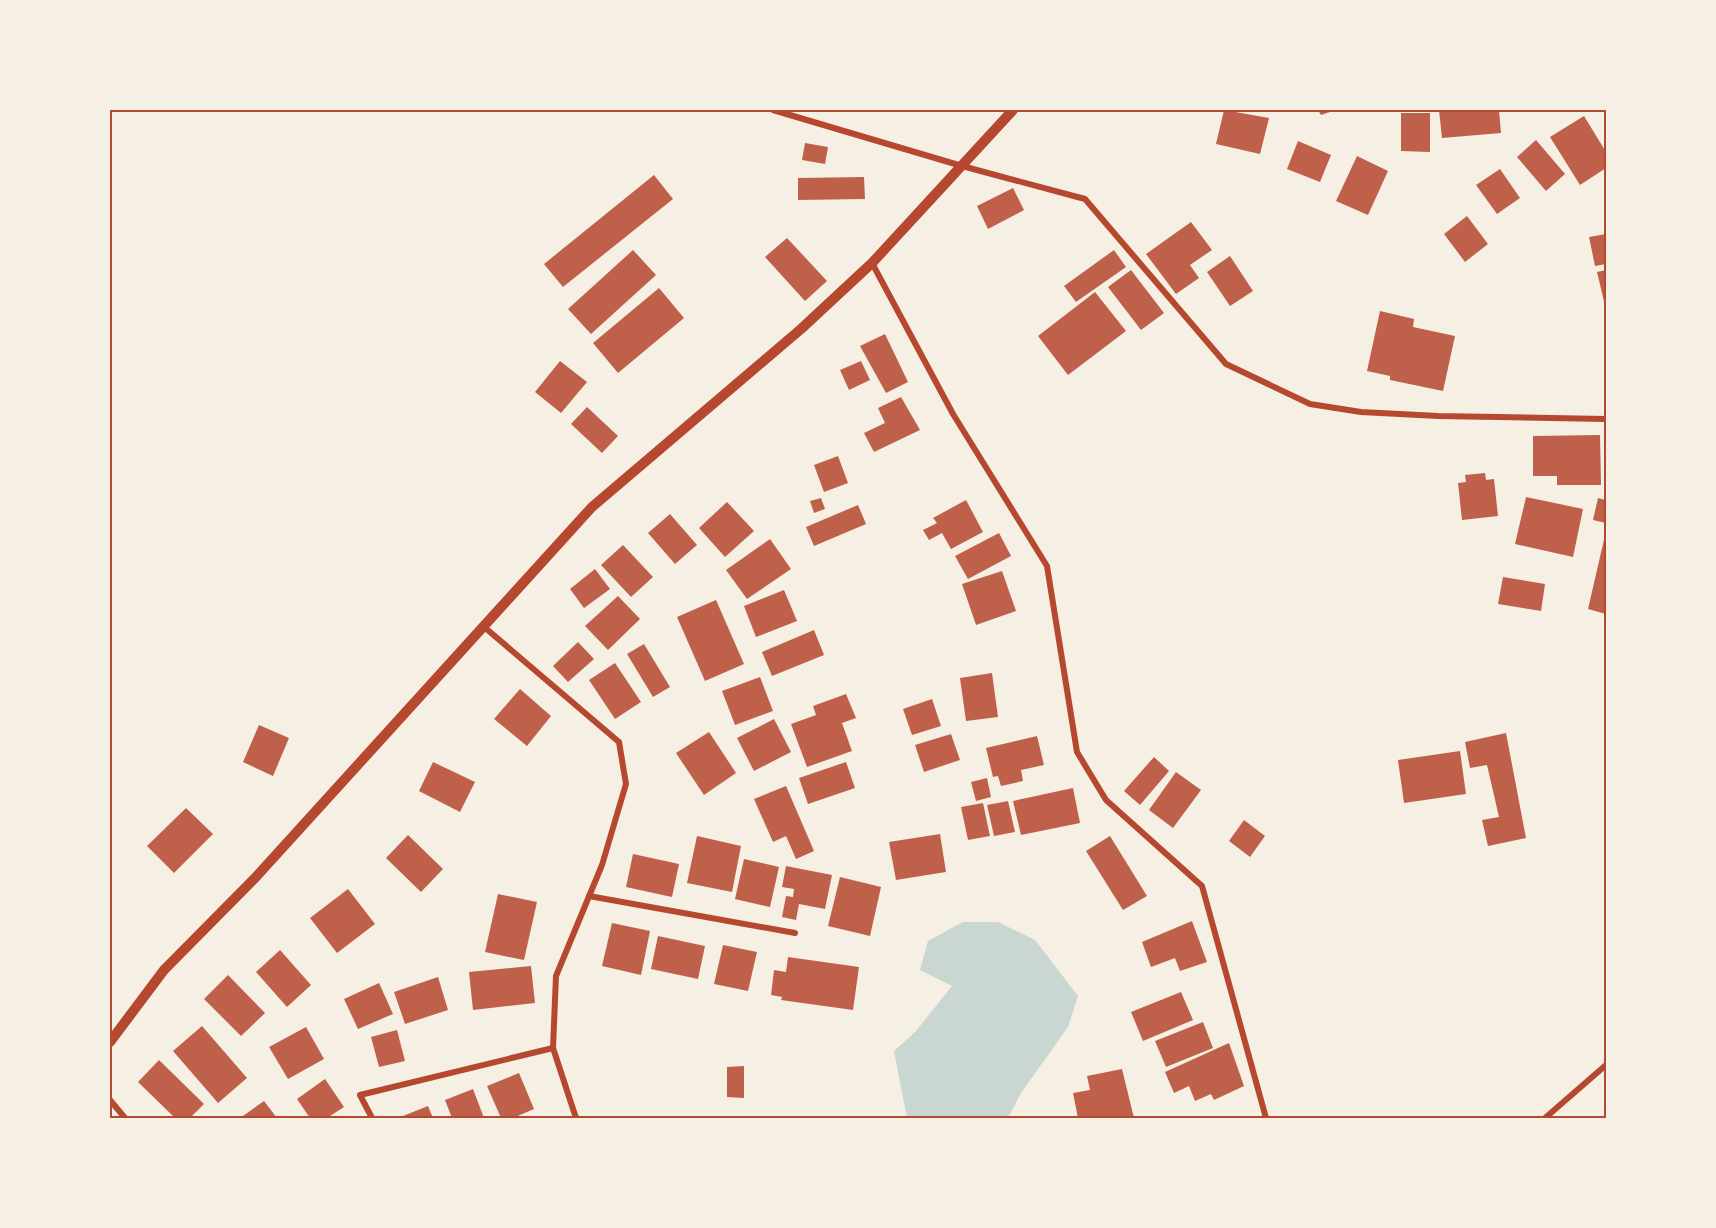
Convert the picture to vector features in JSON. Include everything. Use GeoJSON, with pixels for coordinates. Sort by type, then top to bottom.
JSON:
{"type":"FeatureCollection","features":[{"type":"Feature","properties":{"kind":"street"},"geometry":{"type":"LineString","coordinates":[[772,110],[962,166],[1085,199],[1226,364],[1310,404],[1361,412],[1427,416],[1606,419]]}},
{"type":"Feature","properties":{"kind":"street"},"geometry":{"type":"LineString","coordinates":[[110,1042],[164,970],[255,878],[592,507],[801,329],[872,263],[1013,110]]}},
{"type":"Feature","properties":{"kind":"street"},"geometry":{"type":"LineString","coordinates":[[872,263],[953,414],[1047,566],[1077,752],[1106,800],[1202,886],[1266,1119]]}},
{"type":"Feature","properties":{"kind":"street"},"geometry":{"type":"LineString","coordinates":[[483,626],[619,742],[626,784],[602,865],[556,976],[553,1048],[576,1119]]}},
{"type":"Feature","properties":{"kind":"street"},"geometry":{"type":"LineString","coordinates":[[589,896],[795,933]]}},
{"type":"Feature","properties":{"kind":"street"},"geometry":{"type":"LineString","coordinates":[[372,1119],[360,1095],[553,1048]]}},
{"type":"Feature","properties":{"kind":"street"},"geometry":{"type":"LineString","coordinates":[[1545,1119],[1606,1065]]}},
{"type":"Feature","properties":{"kind":"street"},"geometry":{"type":"LineString","coordinates":[[110,1100],[124,1119]]}},
{"type":"Feature","properties":{"kind":"shaded area"},"geometry":{"type":"Polygon","coordinates":[[[963,922],[998,922],[1035,940],[1078,996],[1068,1027],[1021,1093],[1008,1118],[907,1118],[894,1051],[916,1031],[952,986],[920,970],[928,941],[963,922]]]}},
{"type":"Feature","properties":{"kind":"building"},"geometry":{"type":"Polygon","coordinates":[[[1224,110],[1269,118],[1260,154],[1216,144],[1224,110]]]}},
{"type":"Feature","properties":{"kind":"building"},"geometry":{"type":"Polygon","coordinates":[[[1318,110],[1336,110],[1321,115],[1318,110]]]}},
{"type":"Feature","properties":{"kind":"building"},"geometry":{"type":"Polygon","coordinates":[[[1439,110],[1499,110],[1501,133],[1442,138],[1439,110]]]}},
{"type":"Feature","properties":{"kind":"building"},"geometry":{"type":"Polygon","coordinates":[[[1401,113],[1430,113],[1430,152],[1401,151],[1401,113]]]}},
{"type":"Feature","properties":{"kind":"building"},"geometry":{"type":"Polygon","coordinates":[[[1584,116],[1606,152],[1606,168],[1580,185],[1550,137],[1584,116]]]}},
{"type":"Feature","properties":{"kind":"building"},"geometry":{"type":"Polygon","coordinates":[[[1536,140],[1565,174],[1546,191],[1517,157],[1536,140]]]}},
{"type":"Feature","properties":{"kind":"building"},"geometry":{"type":"Polygon","coordinates":[[[1298,141],[1331,155],[1320,182],[1287,169],[1298,141]]]}},
{"type":"Feature","properties":{"kind":"building"},"geometry":{"type":"Polygon","coordinates":[[[805,143],[828,147],[825,164],[802,160],[805,143]]]}},
{"type":"Feature","properties":{"kind":"building"},"geometry":{"type":"Polygon","coordinates":[[[1357,156],[1388,171],[1368,215],[1336,201],[1357,156]]]}},
{"type":"Feature","properties":{"kind":"building"},"geometry":{"type":"Polygon","coordinates":[[[1500,169],[1520,198],[1497,214],[1476,185],[1500,169]]]}},
{"type":"Feature","properties":{"kind":"building"},"geometry":{"type":"Polygon","coordinates":[[[654,175],[673,199],[563,287],[544,264],[654,175]]]}},
{"type":"Feature","properties":{"kind":"building"},"geometry":{"type":"Polygon","coordinates":[[[864,177],[865,199],[798,200],[798,178],[864,177]]]}},
{"type":"Feature","properties":{"kind":"building"},"geometry":{"type":"Polygon","coordinates":[[[1013,188],[1024,210],[988,229],[977,206],[1013,188]]]}},
{"type":"Feature","properties":{"kind":"building"},"geometry":{"type":"Polygon","coordinates":[[[1467,216],[1488,244],[1465,262],[1444,234],[1467,216]]]}},
{"type":"Feature","properties":{"kind":"building"},"geometry":{"type":"Polygon","coordinates":[[[1191,222],[1212,250],[1190,265],[1199,278],[1176,294],[1146,254],[1191,222]]]}},
{"type":"Feature","properties":{"kind":"building"},"geometry":{"type":"Polygon","coordinates":[[[1606,234],[1606,264],[1595,266],[1589,237],[1606,234]]]}},
{"type":"Feature","properties":{"kind":"building"},"geometry":{"type":"Polygon","coordinates":[[[787,238],[827,281],[805,301],[765,257],[787,238]]]}},
{"type":"Feature","properties":{"kind":"building"},"geometry":{"type":"Polygon","coordinates":[[[633,250],[656,275],[591,334],[568,309],[633,250]]]}},
{"type":"Feature","properties":{"kind":"building"},"geometry":{"type":"Polygon","coordinates":[[[1114,250],[1126,267],[1076,302],[1064,286],[1114,250]]]}},
{"type":"Feature","properties":{"kind":"building"},"geometry":{"type":"Polygon","coordinates":[[[1230,256],[1253,291],[1230,306],[1207,272],[1230,256]]]}},
{"type":"Feature","properties":{"kind":"building"},"geometry":{"type":"Polygon","coordinates":[[[1131,270],[1164,313],[1141,330],[1108,287],[1131,270]]]}},
{"type":"Feature","properties":{"kind":"building"},"geometry":{"type":"Polygon","coordinates":[[[1606,270],[1606,310],[1597,272],[1606,270]]]}},
{"type":"Feature","properties":{"kind":"building"},"geometry":{"type":"Polygon","coordinates":[[[659,288],[684,318],[618,373],[593,343],[659,288]]]}},
{"type":"Feature","properties":{"kind":"building"},"geometry":{"type":"Polygon","coordinates":[[[1095,292],[1126,331],[1068,375],[1038,336],[1095,292]]]}},
{"type":"Feature","properties":{"kind":"building"},"geometry":{"type":"Polygon","coordinates":[[[1380,311],[1414,319],[1413,327],[1455,336],[1443,391],[1390,380],[1390,376],[1367,371],[1380,311]]]}},
{"type":"Feature","properties":{"kind":"building"},"geometry":{"type":"Polygon","coordinates":[[[885,334],[908,382],[886,393],[860,346],[885,334]]]}},
{"type":"Feature","properties":{"kind":"building"},"geometry":{"type":"Polygon","coordinates":[[[560,361],[587,382],[561,413],[535,392],[560,361]]]}},
{"type":"Feature","properties":{"kind":"building"},"geometry":{"type":"Polygon","coordinates":[[[861,361],[870,380],[849,390],[840,370],[861,361]]]}},
{"type":"Feature","properties":{"kind":"building"},"geometry":{"type":"Polygon","coordinates":[[[901,397],[920,430],[874,452],[864,433],[885,423],[878,408],[901,397]]]}},
{"type":"Feature","properties":{"kind":"building"},"geometry":{"type":"Polygon","coordinates":[[[587,407],[618,436],[602,453],[571,424],[587,407]]]}},
{"type":"Feature","properties":{"kind":"building"},"geometry":{"type":"Polygon","coordinates":[[[1600,435],[1601,485],[1557,485],[1557,476],[1533,476],[1533,436],[1600,435]]]}},
{"type":"Feature","properties":{"kind":"building"},"geometry":{"type":"Polygon","coordinates":[[[838,456],[848,483],[824,492],[814,465],[838,456]]]}},
{"type":"Feature","properties":{"kind":"building"},"geometry":{"type":"Polygon","coordinates":[[[1485,473],[1486,480],[1494,479],[1498,516],[1462,520],[1458,483],[1466,482],[1465,475],[1485,473]]]}},
{"type":"Feature","properties":{"kind":"building"},"geometry":{"type":"Polygon","coordinates":[[[1526,497],[1583,509],[1573,557],[1515,544],[1526,497]]]}},
{"type":"Feature","properties":{"kind":"building"},"geometry":{"type":"Polygon","coordinates":[[[821,498],[825,509],[814,513],[810,501],[821,498]]]}},
{"type":"Feature","properties":{"kind":"building"},"geometry":{"type":"Polygon","coordinates":[[[1598,498],[1606,500],[1606,523],[1593,520],[1598,498]]]}},
{"type":"Feature","properties":{"kind":"building"},"geometry":{"type":"Polygon","coordinates":[[[966,500],[983,532],[951,549],[942,533],[929,540],[923,530],[937,523],[933,518],[966,500]]]}},
{"type":"Feature","properties":{"kind":"building"},"geometry":{"type":"Polygon","coordinates":[[[727,502],[754,531],[725,557],[699,528],[727,502]]]}},
{"type":"Feature","properties":{"kind":"building"},"geometry":{"type":"Polygon","coordinates":[[[858,505],[866,524],[814,546],[806,527],[858,505]]]}},
{"type":"Feature","properties":{"kind":"building"},"geometry":{"type":"Polygon","coordinates":[[[670,514],[697,545],[675,564],[648,533],[670,514]]]}},
{"type":"Feature","properties":{"kind":"building"},"geometry":{"type":"Polygon","coordinates":[[[1606,531],[1606,614],[1588,609],[1606,531]]]}},
{"type":"Feature","properties":{"kind":"building"},"geometry":{"type":"Polygon","coordinates":[[[999,533],[1011,556],[968,579],[955,556],[999,533]]]}},
{"type":"Feature","properties":{"kind":"building"},"geometry":{"type":"Polygon","coordinates":[[[770,539],[791,569],[747,599],[726,570],[770,539]]]}},
{"type":"Feature","properties":{"kind":"building"},"geometry":{"type":"Polygon","coordinates":[[[623,545],[653,577],[631,597],[601,565],[623,545]]]}},
{"type":"Feature","properties":{"kind":"building"},"geometry":{"type":"Polygon","coordinates":[[[595,569],[610,589],[584,608],[570,589],[595,569]]]}},
{"type":"Feature","properties":{"kind":"building"},"geometry":{"type":"Polygon","coordinates":[[[1002,571],[1016,611],[976,625],[962,584],[1002,571]]]}},
{"type":"Feature","properties":{"kind":"building"},"geometry":{"type":"Polygon","coordinates":[[[1503,577],[1545,584],[1541,611],[1498,604],[1503,577]]]}},
{"type":"Feature","properties":{"kind":"building"},"geometry":{"type":"Polygon","coordinates":[[[784,590],[797,621],[756,637],[744,606],[784,590]]]}},
{"type":"Feature","properties":{"kind":"building"},"geometry":{"type":"Polygon","coordinates":[[[618,596],[640,619],[608,650],[585,626],[618,596]]]}},
{"type":"Feature","properties":{"kind":"building"},"geometry":{"type":"Polygon","coordinates":[[[716,600],[744,664],[705,681],[677,617],[716,600]]]}},
{"type":"Feature","properties":{"kind":"building"},"geometry":{"type":"Polygon","coordinates":[[[814,630],[824,655],[772,676],[762,652],[814,630]]]}},
{"type":"Feature","properties":{"kind":"building"},"geometry":{"type":"Polygon","coordinates":[[[578,642],[594,659],[568,682],[553,666],[578,642]]]}},
{"type":"Feature","properties":{"kind":"building"},"geometry":{"type":"Polygon","coordinates":[[[644,644],[670,687],[653,697],[627,654],[644,644]]]}},
{"type":"Feature","properties":{"kind":"building"},"geometry":{"type":"Polygon","coordinates":[[[615,663],[641,702],[615,719],[589,680],[615,663]]]}},
{"type":"Feature","properties":{"kind":"building"},"geometry":{"type":"Polygon","coordinates":[[[992,673],[998,717],[966,721],[960,678],[992,673]]]}},
{"type":"Feature","properties":{"kind":"building"},"geometry":{"type":"Polygon","coordinates":[[[760,677],[773,711],[735,725],[722,691],[760,677]]]}},
{"type":"Feature","properties":{"kind":"building"},"geometry":{"type":"Polygon","coordinates":[[[520,689],[551,716],[527,746],[494,719],[520,689]]]}},
{"type":"Feature","properties":{"kind":"building"},"geometry":{"type":"Polygon","coordinates":[[[846,694],[856,718],[842,723],[852,751],[807,767],[791,724],[816,715],[813,706],[846,694]]]}},
{"type":"Feature","properties":{"kind":"building"},"geometry":{"type":"Polygon","coordinates":[[[932,699],[941,726],[912,735],[903,709],[932,699]]]}},
{"type":"Feature","properties":{"kind":"building"},"geometry":{"type":"Polygon","coordinates":[[[774,719],[791,752],[754,771],[737,738],[774,719]]]}},
{"type":"Feature","properties":{"kind":"building"},"geometry":{"type":"Polygon","coordinates":[[[259,725],[289,738],[273,776],[243,762],[259,725]]]}},
{"type":"Feature","properties":{"kind":"building"},"geometry":{"type":"Polygon","coordinates":[[[709,732],[736,773],[704,795],[676,753],[709,732]]]}},
{"type":"Feature","properties":{"kind":"building"},"geometry":{"type":"Polygon","coordinates":[[[1506,733],[1526,838],[1488,846],[1482,820],[1499,817],[1487,765],[1470,768],[1465,742],[1506,733]]]}},
{"type":"Feature","properties":{"kind":"building"},"geometry":{"type":"Polygon","coordinates":[[[951,734],[960,760],[924,772],[915,745],[951,734]]]}},
{"type":"Feature","properties":{"kind":"building"},"geometry":{"type":"Polygon","coordinates":[[[1037,736],[1044,765],[1021,770],[1023,781],[1001,786],[998,776],[993,777],[986,748],[1037,736]]]}},
{"type":"Feature","properties":{"kind":"building"},"geometry":{"type":"Polygon","coordinates":[[[1460,751],[1466,794],[1404,803],[1398,760],[1460,751]]]}},
{"type":"Feature","properties":{"kind":"building"},"geometry":{"type":"Polygon","coordinates":[[[1154,757],[1169,771],[1140,805],[1124,791],[1154,757]]]}},
{"type":"Feature","properties":{"kind":"building"},"geometry":{"type":"Polygon","coordinates":[[[433,762],[475,782],[460,812],[419,791],[433,762]]]}},
{"type":"Feature","properties":{"kind":"building"},"geometry":{"type":"Polygon","coordinates":[[[846,762],[855,788],[808,804],[799,778],[846,762]]]}},
{"type":"Feature","properties":{"kind":"building"},"geometry":{"type":"Polygon","coordinates":[[[1176,772],[1201,790],[1173,828],[1149,810],[1176,772]]]}},
{"type":"Feature","properties":{"kind":"building"},"geometry":{"type":"Polygon","coordinates":[[[987,778],[991,797],[976,801],[971,782],[987,778]]]}},
{"type":"Feature","properties":{"kind":"building"},"geometry":{"type":"Polygon","coordinates":[[[786,786],[814,851],[796,859],[786,836],[773,842],[754,799],[786,786]]]}},
{"type":"Feature","properties":{"kind":"building"},"geometry":{"type":"Polygon","coordinates":[[[1073,788],[1080,823],[1021,835],[1013,801],[1073,788]]]}},
{"type":"Feature","properties":{"kind":"building"},"geometry":{"type":"Polygon","coordinates":[[[1008,801],[1015,832],[994,836],[987,805],[1008,801]]]}},
{"type":"Feature","properties":{"kind":"building"},"geometry":{"type":"Polygon","coordinates":[[[983,803],[990,836],[968,840],[961,807],[983,803]]]}},
{"type":"Feature","properties":{"kind":"building"},"geometry":{"type":"Polygon","coordinates":[[[186,808],[213,834],[174,873],[147,846],[186,808]]]}},
{"type":"Feature","properties":{"kind":"building"},"geometry":{"type":"Polygon","coordinates":[[[1244,820],[1265,836],[1250,857],[1229,841],[1244,820]]]}},
{"type":"Feature","properties":{"kind":"building"},"geometry":{"type":"Polygon","coordinates":[[[940,834],[946,872],[896,880],[889,842],[940,834]]]}},
{"type":"Feature","properties":{"kind":"building"},"geometry":{"type":"Polygon","coordinates":[[[408,835],[443,869],[421,892],[386,858],[408,835]]]}},
{"type":"Feature","properties":{"kind":"building"},"geometry":{"type":"Polygon","coordinates":[[[697,836],[741,846],[732,892],[687,883],[697,836]]]}},
{"type":"Feature","properties":{"kind":"building"},"geometry":{"type":"Polygon","coordinates":[[[1110,836],[1147,896],[1123,910],[1086,851],[1110,836]]]}},
{"type":"Feature","properties":{"kind":"building"},"geometry":{"type":"Polygon","coordinates":[[[633,854],[679,864],[672,897],[626,887],[633,854]]]}},
{"type":"Feature","properties":{"kind":"building"},"geometry":{"type":"Polygon","coordinates":[[[744,859],[779,867],[770,907],[735,899],[744,859]]]}},
{"type":"Feature","properties":{"kind":"building"},"geometry":{"type":"Polygon","coordinates":[[[786,866],[832,875],[825,909],[799,904],[796,920],[782,917],[786,896],[793,897],[794,889],[782,887],[786,866]]]}},
{"type":"Feature","properties":{"kind":"building"},"geometry":{"type":"Polygon","coordinates":[[[840,877],[881,887],[870,936],[828,926],[840,877]]]}},
{"type":"Feature","properties":{"kind":"building"},"geometry":{"type":"Polygon","coordinates":[[[348,889],[375,924],[337,953],[310,918],[348,889]]]}},
{"type":"Feature","properties":{"kind":"building"},"geometry":{"type":"Polygon","coordinates":[[[498,894],[537,902],[524,960],[485,952],[498,894]]]}},
{"type":"Feature","properties":{"kind":"building"},"geometry":{"type":"Polygon","coordinates":[[[1192,921],[1207,962],[1180,971],[1175,958],[1151,967],[1142,942],[1192,921]]]}},
{"type":"Feature","properties":{"kind":"building"},"geometry":{"type":"Polygon","coordinates":[[[612,923],[650,931],[641,975],[602,966],[612,923]]]}},
{"type":"Feature","properties":{"kind":"building"},"geometry":{"type":"Polygon","coordinates":[[[658,936],[705,946],[698,979],[651,969],[658,936]]]}},
{"type":"Feature","properties":{"kind":"building"},"geometry":{"type":"Polygon","coordinates":[[[723,945],[757,952],[748,991],[714,984],[723,945]]]}},
{"type":"Feature","properties":{"kind":"building"},"geometry":{"type":"Polygon","coordinates":[[[280,950],[311,985],[287,1007],[256,972],[280,950]]]}},
{"type":"Feature","properties":{"kind":"building"},"geometry":{"type":"Polygon","coordinates":[[[788,957],[859,967],[853,1010],[781,1000],[782,997],[771,995],[774,970],[786,972],[788,957]]]}},
{"type":"Feature","properties":{"kind":"building"},"geometry":{"type":"Polygon","coordinates":[[[531,966],[535,1003],[473,1010],[469,972],[531,966]]]}},
{"type":"Feature","properties":{"kind":"building"},"geometry":{"type":"Polygon","coordinates":[[[228,975],[265,1013],[241,1036],[204,999],[228,975]]]}},
{"type":"Feature","properties":{"kind":"building"},"geometry":{"type":"Polygon","coordinates":[[[438,977],[448,1010],[405,1024],[394,992],[438,977]]]}},
{"type":"Feature","properties":{"kind":"building"},"geometry":{"type":"Polygon","coordinates":[[[379,983],[393,1014],[358,1029],[344,999],[379,983]]]}},
{"type":"Feature","properties":{"kind":"building"},"geometry":{"type":"Polygon","coordinates":[[[1181,992],[1193,1020],[1143,1041],[1131,1012],[1181,992]]]}},
{"type":"Feature","properties":{"kind":"building"},"geometry":{"type":"Polygon","coordinates":[[[1203,1022],[1213,1048],[1166,1067],[1155,1041],[1203,1022]]]}},
{"type":"Feature","properties":{"kind":"building"},"geometry":{"type":"Polygon","coordinates":[[[202,1026],[247,1078],[218,1103],[173,1051],[202,1026]]]}},
{"type":"Feature","properties":{"kind":"building"},"geometry":{"type":"Polygon","coordinates":[[[306,1027],[324,1059],[288,1079],[269,1047],[306,1027]]]}},
{"type":"Feature","properties":{"kind":"building"},"geometry":{"type":"Polygon","coordinates":[[[397,1030],[405,1061],[379,1067],[371,1037],[397,1030]]]}},
{"type":"Feature","properties":{"kind":"building"},"geometry":{"type":"Polygon","coordinates":[[[1229,1043],[1244,1086],[1214,1100],[1211,1094],[1195,1101],[1189,1086],[1174,1093],[1165,1072],[1229,1043]]]}},
{"type":"Feature","properties":{"kind":"building"},"geometry":{"type":"Polygon","coordinates":[[[159,1060],[204,1104],[190,1118],[175,1118],[138,1082],[159,1060]]]}},
{"type":"Feature","properties":{"kind":"building"},"geometry":{"type":"Polygon","coordinates":[[[744,1066],[744,1098],[727,1097],[727,1067],[744,1066]]]}},
{"type":"Feature","properties":{"kind":"building"},"geometry":{"type":"Polygon","coordinates":[[[1122,1069],[1134,1118],[1078,1118],[1073,1093],[1090,1090],[1087,1076],[1122,1069]]]}},
{"type":"Feature","properties":{"kind":"building"},"geometry":{"type":"Polygon","coordinates":[[[519,1073],[534,1109],[513,1118],[501,1118],[487,1086],[519,1073]]]}},
{"type":"Feature","properties":{"kind":"building"},"geometry":{"type":"Polygon","coordinates":[[[325,1079],[344,1107],[327,1118],[310,1118],[297,1099],[325,1079]]]}},
{"type":"Feature","properties":{"kind":"building"},"geometry":{"type":"Polygon","coordinates":[[[473,1089],[484,1118],[452,1118],[445,1100],[473,1089]]]}},
{"type":"Feature","properties":{"kind":"building"},"geometry":{"type":"Polygon","coordinates":[[[264,1101],[277,1118],[240,1118],[264,1101]]]}},
{"type":"Feature","properties":{"kind":"building"},"geometry":{"type":"Polygon","coordinates":[[[428,1106],[433,1118],[398,1118],[428,1106]]]}}]}
